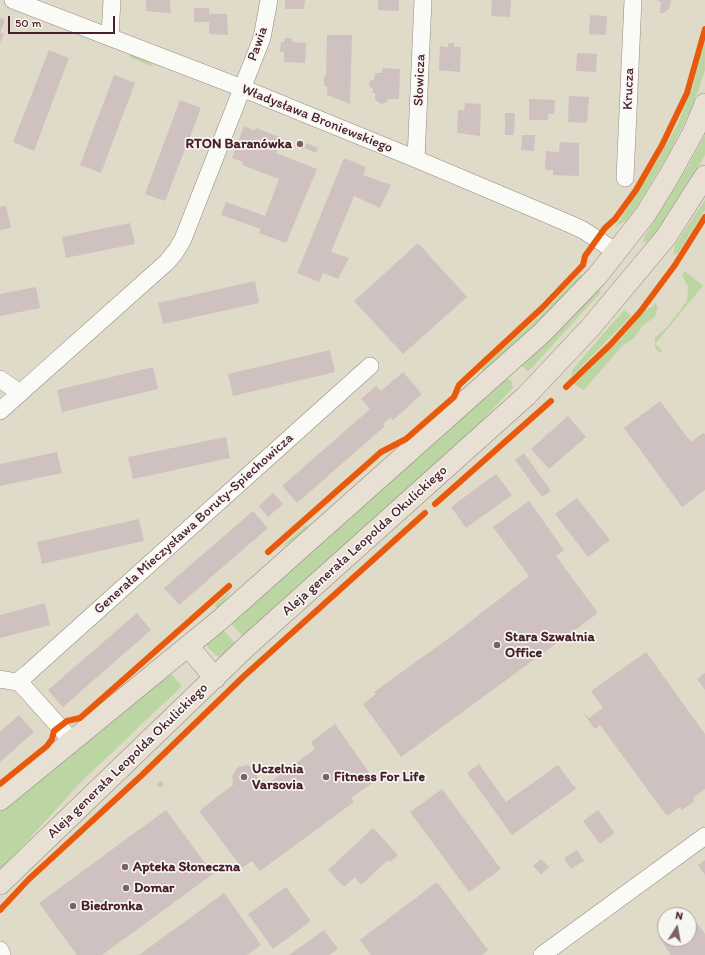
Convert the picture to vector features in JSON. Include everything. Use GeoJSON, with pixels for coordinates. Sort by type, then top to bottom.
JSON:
{"type":"FeatureCollection","features":[{"type":"Feature","properties":{"kind":"main road"},"geometry":{"type":"LineString","coordinates":[[0,800],[73,742],[188,646],[504,368],[575,300],[597,276],[615,251],[645,215],[694,131],[705,104]]}},
{"type":"Feature","properties":{"kind":"main road","name":"Aleja generała Leopolda Okulickiego"},"geometry":{"type":"LineString","coordinates":[[1,884],[214,678],[526,396],[590,328],[666,237],[705,176]]}},
{"type":"Feature","properties":{"kind":"main road"},"geometry":{"type":"LineString","coordinates":[[615,251],[639,269]]}},
{"type":"Feature","properties":{"kind":"main road"},"geometry":{"type":"LineString","coordinates":[[504,368],[512,368],[520,372],[526,385],[526,396]]}},
{"type":"Feature","properties":{"kind":"main road"},"geometry":{"type":"LineString","coordinates":[[188,646],[214,678]]}},
{"type":"Feature","properties":{"kind":"street","name":"Władysława Broniewskiego"},"geometry":{"type":"LineString","coordinates":[[13,0],[242,88],[416,159],[583,230],[615,251]]}},
{"type":"Feature","properties":{"kind":"street"},"geometry":{"type":"LineString","coordinates":[[110,36],[112,0]]}},
{"type":"Feature","properties":{"kind":"street","name":"Pawia"},"geometry":{"type":"LineString","coordinates":[[242,88],[262,38],[268,0]]}},
{"type":"Feature","properties":{"kind":"street","name":"Słowicza"},"geometry":{"type":"LineString","coordinates":[[416,159],[423,0]]}},
{"type":"Feature","properties":{"kind":"street","name":"Krucza"},"geometry":{"type":"LineString","coordinates":[[625,178],[633,0]]}},
{"type":"Feature","properties":{"kind":"street"},"geometry":{"type":"LineString","coordinates":[[0,411],[167,262],[176,251],[183,239],[242,88]]}},
{"type":"Feature","properties":{"kind":"street","name":"Generała Mieczysława Boruty-Spiechowicza"},"geometry":{"type":"LineString","coordinates":[[8,680],[27,674],[370,366]]}},
{"type":"Feature","properties":{"kind":"street"},"geometry":{"type":"LineString","coordinates":[[0,380],[20,393]]}},
{"type":"Feature","properties":{"kind":"street","name":"Generała Mieczysława Boruty-Spiechowicza"},"geometry":{"type":"LineString","coordinates":[[8,680],[22,685],[73,742]]}},
{"type":"Feature","properties":{"kind":"street"},"geometry":{"type":"LineString","coordinates":[[542,955],[705,836]]}},
{"type":"Feature","properties":{"kind":"street"},"geometry":{"type":"LineString","coordinates":[[0,950],[2,955]]}},
{"type":"Feature","properties":{"kind":"green space"},"geometry":{"type":"Polygon","coordinates":[[[705,41],[705,70],[694,103],[685,122],[669,153],[637,206],[627,220],[615,227],[657,161],[677,125],[692,89],[705,41]]]}},
{"type":"Feature","properties":{"kind":"green space"},"geometry":{"type":"Polygon","coordinates":[[[130,53],[150,61],[153,67],[129,57],[130,53]]]}},
{"type":"Feature","properties":{"kind":"green space"},"geometry":{"type":"Polygon","coordinates":[[[705,135],[705,155],[694,175],[652,239],[644,243],[643,241],[645,236],[690,163],[705,135]]]}},
{"type":"Feature","properties":{"kind":"green space"},"geometry":{"type":"Polygon","coordinates":[[[705,200],[705,210],[678,253],[673,255],[675,245],[705,200]]]}},
{"type":"Feature","properties":{"kind":"green space"},"geometry":{"type":"Polygon","coordinates":[[[685,271],[703,286],[655,344],[655,338],[667,327],[687,301],[688,287],[682,275],[685,271]]]}},
{"type":"Feature","properties":{"kind":"green space"},"geometry":{"type":"Polygon","coordinates":[[[580,274],[584,278],[486,374],[481,369],[541,315],[580,274]]]}},
{"type":"Feature","properties":{"kind":"green space"},"geometry":{"type":"Polygon","coordinates":[[[597,288],[601,292],[528,372],[521,364],[597,288]]]}},
{"type":"Feature","properties":{"kind":"green space"},"geometry":{"type":"Polygon","coordinates":[[[655,303],[658,307],[655,317],[643,325],[634,338],[622,346],[584,390],[574,384],[621,339],[645,310],[652,307],[655,303]]]}},
{"type":"Feature","properties":{"kind":"green space"},"geometry":{"type":"Polygon","coordinates":[[[624,310],[631,316],[571,377],[572,370],[624,310]]]}},
{"type":"Feature","properties":{"kind":"green space"},"geometry":{"type":"Polygon","coordinates":[[[655,344],[663,351],[659,353],[655,347],[655,344]]]}},
{"type":"Feature","properties":{"kind":"green space"},"geometry":{"type":"Polygon","coordinates":[[[507,378],[512,382],[513,388],[470,433],[244,638],[230,622],[507,378]]]}},
{"type":"Feature","properties":{"kind":"green space"},"geometry":{"type":"Polygon","coordinates":[[[306,525],[310,530],[279,549],[306,525]]]}},
{"type":"Feature","properties":{"kind":"green space"},"geometry":{"type":"Polygon","coordinates":[[[229,592],[230,593],[218,609],[214,605],[229,592]]]}},
{"type":"Feature","properties":{"kind":"green space"},"geometry":{"type":"Polygon","coordinates":[[[222,629],[236,644],[220,658],[209,649],[206,643],[222,629]]]}},
{"type":"Feature","properties":{"kind":"green space"},"geometry":{"type":"Polygon","coordinates":[[[170,673],[182,686],[80,783],[0,871],[0,812],[170,673]]]}},
{"type":"Feature","properties":{"kind":"building"},"geometry":{"type":"Polygon","coordinates":[[[146,0],[170,0],[171,13],[146,11],[146,0]]]}},
{"type":"Feature","properties":{"kind":"building"},"geometry":{"type":"Polygon","coordinates":[[[285,0],[305,0],[304,9],[285,9],[285,0]]]}},
{"type":"Feature","properties":{"kind":"building"},"geometry":{"type":"Polygon","coordinates":[[[378,0],[399,0],[399,11],[378,10],[378,0]]]}},
{"type":"Feature","properties":{"kind":"building"},"geometry":{"type":"Polygon","coordinates":[[[492,0],[511,0],[510,17],[491,16],[492,0]]]}},
{"type":"Feature","properties":{"kind":"building"},"geometry":{"type":"Polygon","coordinates":[[[656,0],[671,0],[669,9],[663,13],[660,13],[661,2],[656,0]]]}},
{"type":"Feature","properties":{"kind":"building"},"geometry":{"type":"Polygon","coordinates":[[[194,8],[209,8],[209,14],[227,14],[228,35],[209,34],[209,22],[194,22],[194,8]]]}},
{"type":"Feature","properties":{"kind":"building"},"geometry":{"type":"Polygon","coordinates":[[[590,15],[607,16],[606,35],[589,34],[590,15]]]}},
{"type":"Feature","properties":{"kind":"building"},"geometry":{"type":"Polygon","coordinates":[[[0,18],[5,20],[0,33],[0,18]]]}},
{"type":"Feature","properties":{"kind":"building"},"geometry":{"type":"Polygon","coordinates":[[[0,33],[4,34],[0,43],[0,33]]]}},
{"type":"Feature","properties":{"kind":"building"},"geometry":{"type":"Polygon","coordinates":[[[327,35],[352,35],[350,104],[327,95],[327,86],[324,86],[324,77],[326,77],[327,35]]]}},
{"type":"Feature","properties":{"kind":"building"},"geometry":{"type":"Polygon","coordinates":[[[285,38],[292,38],[292,42],[306,43],[305,63],[284,62],[284,52],[280,52],[281,42],[284,42],[285,38]]]}},
{"type":"Feature","properties":{"kind":"building"},"geometry":{"type":"Polygon","coordinates":[[[448,43],[454,43],[454,47],[461,47],[460,72],[439,70],[440,46],[448,47],[448,43]]]}},
{"type":"Feature","properties":{"kind":"building"},"geometry":{"type":"Polygon","coordinates":[[[49,50],[69,58],[34,151],[13,142],[49,50]]]}},
{"type":"Feature","properties":{"kind":"building"},"geometry":{"type":"Polygon","coordinates":[[[577,53],[597,54],[596,72],[576,71],[577,53]]]}},
{"type":"Feature","properties":{"kind":"building"},"geometry":{"type":"Polygon","coordinates":[[[382,68],[400,69],[399,99],[388,99],[387,102],[381,104],[375,100],[375,93],[372,93],[373,89],[369,86],[370,80],[374,80],[375,73],[382,73],[382,68]]]}},
{"type":"Feature","properties":{"kind":"building"},"geometry":{"type":"Polygon","coordinates":[[[114,75],[135,83],[101,173],[80,165],[114,75]]]}},
{"type":"Feature","properties":{"kind":"building"},"geometry":{"type":"Polygon","coordinates":[[[569,96],[589,97],[587,123],[568,122],[569,96]]]}},
{"type":"Feature","properties":{"kind":"building"},"geometry":{"type":"Polygon","coordinates":[[[529,99],[555,100],[554,114],[548,114],[548,120],[529,120],[529,99]]]}},
{"type":"Feature","properties":{"kind":"building"},"geometry":{"type":"Polygon","coordinates":[[[180,100],[201,108],[165,201],[145,194],[180,100]]]}},
{"type":"Feature","properties":{"kind":"building"},"geometry":{"type":"Polygon","coordinates":[[[465,103],[481,104],[480,136],[457,133],[458,110],[464,110],[465,103]]]}},
{"type":"Feature","properties":{"kind":"building"},"geometry":{"type":"Polygon","coordinates":[[[505,113],[515,113],[514,135],[505,135],[505,113]]]}},
{"type":"Feature","properties":{"kind":"building"},"geometry":{"type":"Polygon","coordinates":[[[244,126],[255,131],[256,128],[282,138],[276,153],[317,169],[286,243],[259,233],[261,229],[221,215],[226,202],[265,216],[279,179],[242,165],[243,162],[232,158],[244,126]]]}},
{"type":"Feature","properties":{"kind":"building"},"geometry":{"type":"Polygon","coordinates":[[[522,135],[535,135],[534,151],[521,150],[522,135]]]}},
{"type":"Feature","properties":{"kind":"building","name":"RTON Baranówka"},"geometry":{"type":"Polygon","coordinates":[[[297,140],[305,143],[303,149],[295,146],[297,140]]]}},
{"type":"Feature","properties":{"kind":"building"},"geometry":{"type":"Polygon","coordinates":[[[560,142],[579,143],[579,176],[553,175],[553,170],[545,170],[546,151],[559,152],[560,142]]]}},
{"type":"Feature","properties":{"kind":"building"},"geometry":{"type":"Polygon","coordinates":[[[306,143],[318,148],[316,153],[305,148],[306,143]]]}},
{"type":"Feature","properties":{"kind":"building"},"geometry":{"type":"Polygon","coordinates":[[[344,158],[366,167],[363,175],[391,185],[380,208],[354,196],[331,252],[349,258],[338,279],[323,273],[319,282],[297,273],[344,158]]]}},
{"type":"Feature","properties":{"kind":"building"},"geometry":{"type":"Polygon","coordinates":[[[6,206],[11,228],[0,230],[0,207],[6,206]]]}},
{"type":"Feature","properties":{"kind":"building"},"geometry":{"type":"Polygon","coordinates":[[[130,223],[135,244],[66,258],[62,237],[130,223]]]}},
{"type":"Feature","properties":{"kind":"building"},"geometry":{"type":"Polygon","coordinates":[[[418,243],[467,297],[403,354],[354,301],[418,243]]]}},
{"type":"Feature","properties":{"kind":"building"},"geometry":{"type":"Polygon","coordinates":[[[255,281],[259,303],[163,324],[158,303],[255,281]]]}},
{"type":"Feature","properties":{"kind":"building"},"geometry":{"type":"Polygon","coordinates":[[[36,287],[40,308],[0,316],[0,294],[36,287]]]}},
{"type":"Feature","properties":{"kind":"building"},"geometry":{"type":"Polygon","coordinates":[[[330,350],[335,372],[233,396],[228,374],[330,350]]]}},
{"type":"Feature","properties":{"kind":"building"},"geometry":{"type":"Polygon","coordinates":[[[153,367],[158,389],[62,412],[57,390],[153,367]]]}},
{"type":"Feature","properties":{"kind":"building"},"geometry":{"type":"Polygon","coordinates":[[[403,372],[422,394],[393,420],[390,418],[383,424],[385,426],[297,503],[282,486],[370,409],[361,399],[376,386],[381,391],[403,372]]]}},
{"type":"Feature","properties":{"kind":"building"},"geometry":{"type":"Polygon","coordinates":[[[660,401],[691,442],[703,433],[705,434],[705,490],[682,507],[624,428],[660,401]]]}},
{"type":"Feature","properties":{"kind":"building"},"geometry":{"type":"Polygon","coordinates":[[[568,416],[586,437],[549,469],[531,449],[568,416]]]}},
{"type":"Feature","properties":{"kind":"building"},"geometry":{"type":"Polygon","coordinates":[[[226,437],[230,458],[133,479],[128,457],[226,437]]]}},
{"type":"Feature","properties":{"kind":"building"},"geometry":{"type":"Polygon","coordinates":[[[57,452],[62,473],[0,486],[0,464],[57,452]]]}},
{"type":"Feature","properties":{"kind":"building"},"geometry":{"type":"Polygon","coordinates":[[[524,453],[551,491],[542,497],[515,460],[524,453]]]}},
{"type":"Feature","properties":{"kind":"building"},"geometry":{"type":"Polygon","coordinates":[[[496,474],[512,495],[466,528],[451,507],[496,474]]]}},
{"type":"Feature","properties":{"kind":"building"},"geometry":{"type":"Polygon","coordinates":[[[273,493],[283,504],[268,517],[259,506],[273,493]]]}},
{"type":"Feature","properties":{"kind":"building"},"geometry":{"type":"Polygon","coordinates":[[[577,498],[610,540],[588,557],[555,514],[577,498]]]}},
{"type":"Feature","properties":{"kind":"building","name":"Stara Szwalnia Office"},"geometry":{"type":"Polygon","coordinates":[[[529,501],[564,550],[556,556],[598,613],[401,757],[363,704],[376,694],[374,692],[449,638],[529,576],[493,527],[529,501]]]}},
{"type":"Feature","properties":{"kind":"building"},"geometry":{"type":"Polygon","coordinates":[[[253,511],[268,528],[179,605],[164,588],[253,511]]]}},
{"type":"Feature","properties":{"kind":"building"},"geometry":{"type":"Polygon","coordinates":[[[139,519],[144,541],[42,564],[37,542],[139,519]]]}},
{"type":"Feature","properties":{"kind":"building"},"geometry":{"type":"Polygon","coordinates":[[[45,603],[50,625],[0,638],[0,615],[45,603]]]}},
{"type":"Feature","properties":{"kind":"building"},"geometry":{"type":"Polygon","coordinates":[[[137,613],[151,630],[63,707],[48,690],[137,613]]]}},
{"type":"Feature","properties":{"kind":"building"},"geometry":{"type":"Polygon","coordinates":[[[646,652],[705,734],[705,789],[693,798],[695,801],[682,810],[680,807],[667,816],[600,725],[595,729],[583,713],[589,718],[603,708],[591,691],[646,652]]]}},
{"type":"Feature","properties":{"kind":"building"},"geometry":{"type":"Polygon","coordinates":[[[705,673],[705,690],[697,679],[705,673]]]}},
{"type":"Feature","properties":{"kind":"building"},"geometry":{"type":"Polygon","coordinates":[[[19,715],[34,732],[0,762],[0,732],[19,715]]]}},
{"type":"Feature","properties":{"kind":"building"},"geometry":{"type":"Polygon","coordinates":[[[335,724],[375,781],[351,798],[354,802],[260,871],[252,861],[242,868],[199,811],[233,785],[232,776],[238,767],[248,765],[256,771],[258,779],[270,782],[315,749],[311,742],[335,724]]]}},
{"type":"Feature","properties":{"kind":"building"},"geometry":{"type":"Polygon","coordinates":[[[479,764],[506,802],[558,765],[576,789],[512,835],[467,773],[479,764]]]}},
{"type":"Feature","properties":{"kind":"building"},"geometry":{"type":"Polygon","coordinates":[[[161,781],[164,785],[160,788],[157,784],[161,781]]]}},
{"type":"Feature","properties":{"kind":"building"},"geometry":{"type":"Polygon","coordinates":[[[442,789],[501,869],[469,892],[410,812],[442,789]]]}},
{"type":"Feature","properties":{"kind":"building","name":"Domar"},"geometry":{"type":"Polygon","coordinates":[[[166,810],[213,874],[102,955],[77,955],[39,903],[166,810]]]}},
{"type":"Feature","properties":{"kind":"building"},"geometry":{"type":"Polygon","coordinates":[[[598,810],[615,833],[600,844],[583,821],[598,810]]]}},
{"type":"Feature","properties":{"kind":"building"},"geometry":{"type":"Polygon","coordinates":[[[373,828],[398,855],[390,862],[388,860],[361,885],[355,877],[344,887],[328,870],[373,828]]]}},
{"type":"Feature","properties":{"kind":"building"},"geometry":{"type":"Polygon","coordinates":[[[577,850],[584,861],[571,869],[564,858],[577,850]]]}},
{"type":"Feature","properties":{"kind":"building"},"geometry":{"type":"Polygon","coordinates":[[[541,859],[549,867],[541,875],[533,866],[541,859]]]}},
{"type":"Feature","properties":{"kind":"building"},"geometry":{"type":"Polygon","coordinates":[[[705,860],[705,875],[698,865],[705,860]]]}},
{"type":"Feature","properties":{"kind":"building"},"geometry":{"type":"Polygon","coordinates":[[[437,882],[488,950],[482,955],[371,955],[360,940],[437,882]]]}},
{"type":"Feature","properties":{"kind":"building"},"geometry":{"type":"Polygon","coordinates":[[[286,887],[311,921],[273,949],[248,914],[286,887]]]}},
{"type":"Feature","properties":{"kind":"building"},"geometry":{"type":"Polygon","coordinates":[[[224,893],[261,945],[247,955],[139,955],[224,893]]]}},
{"type":"Feature","properties":{"kind":"building"},"geometry":{"type":"Polygon","coordinates":[[[697,923],[705,934],[705,955],[671,955],[666,947],[697,947],[697,923]]]}},
{"type":"Feature","properties":{"kind":"building"},"geometry":{"type":"Polygon","coordinates":[[[324,930],[338,949],[329,955],[289,955],[324,930]]]}},
{"type":"Feature","properties":{"kind":"cycle path"},"geometry":{"type":"LineString","coordinates":[[268,552],[381,452],[406,439],[454,397],[459,385],[542,308],[583,265],[585,256],[605,228],[615,219],[636,190],[662,145],[687,93],[705,29]]}},
{"type":"Feature","properties":{"kind":"cycle path"},"geometry":{"type":"LineString","coordinates":[[566,387],[611,344],[640,312],[675,265],[705,217]]}},
{"type":"Feature","properties":{"kind":"cycle path"},"geometry":{"type":"LineString","coordinates":[[435,504],[551,401]]}},
{"type":"Feature","properties":{"kind":"cycle path"},"geometry":{"type":"LineString","coordinates":[[0,910],[29,879],[142,775],[243,677],[425,513]]}},
{"type":"Feature","properties":{"kind":"cycle path"},"geometry":{"type":"LineString","coordinates":[[0,784],[47,746],[52,739],[54,731],[67,721],[80,718],[229,586]]}},
{"type":"Feature","properties":{"kind":"place","name":"RTON Baranówka"},"geometry":{"type":"Point","coordinates":[300,144]}},
{"type":"Feature","properties":{"kind":"place","name":"Stara Szwalnia Office"},"geometry":{"type":"Point","coordinates":[497,645]}},
{"type":"Feature","properties":{"kind":"place","name":"Uczelnia Varsovia"},"geometry":{"type":"Point","coordinates":[244,777]}},
{"type":"Feature","properties":{"kind":"place","name":"Fitness For Life"},"geometry":{"type":"Point","coordinates":[326,777]}},
{"type":"Feature","properties":{"kind":"place","name":"Apteka Słoneczna"},"geometry":{"type":"Point","coordinates":[125,867]}},
{"type":"Feature","properties":{"kind":"place","name":"Domar"},"geometry":{"type":"Point","coordinates":[126,888]}},
{"type":"Feature","properties":{"kind":"place","name":"Biedronka"},"geometry":{"type":"Point","coordinates":[73,906]}}]}
